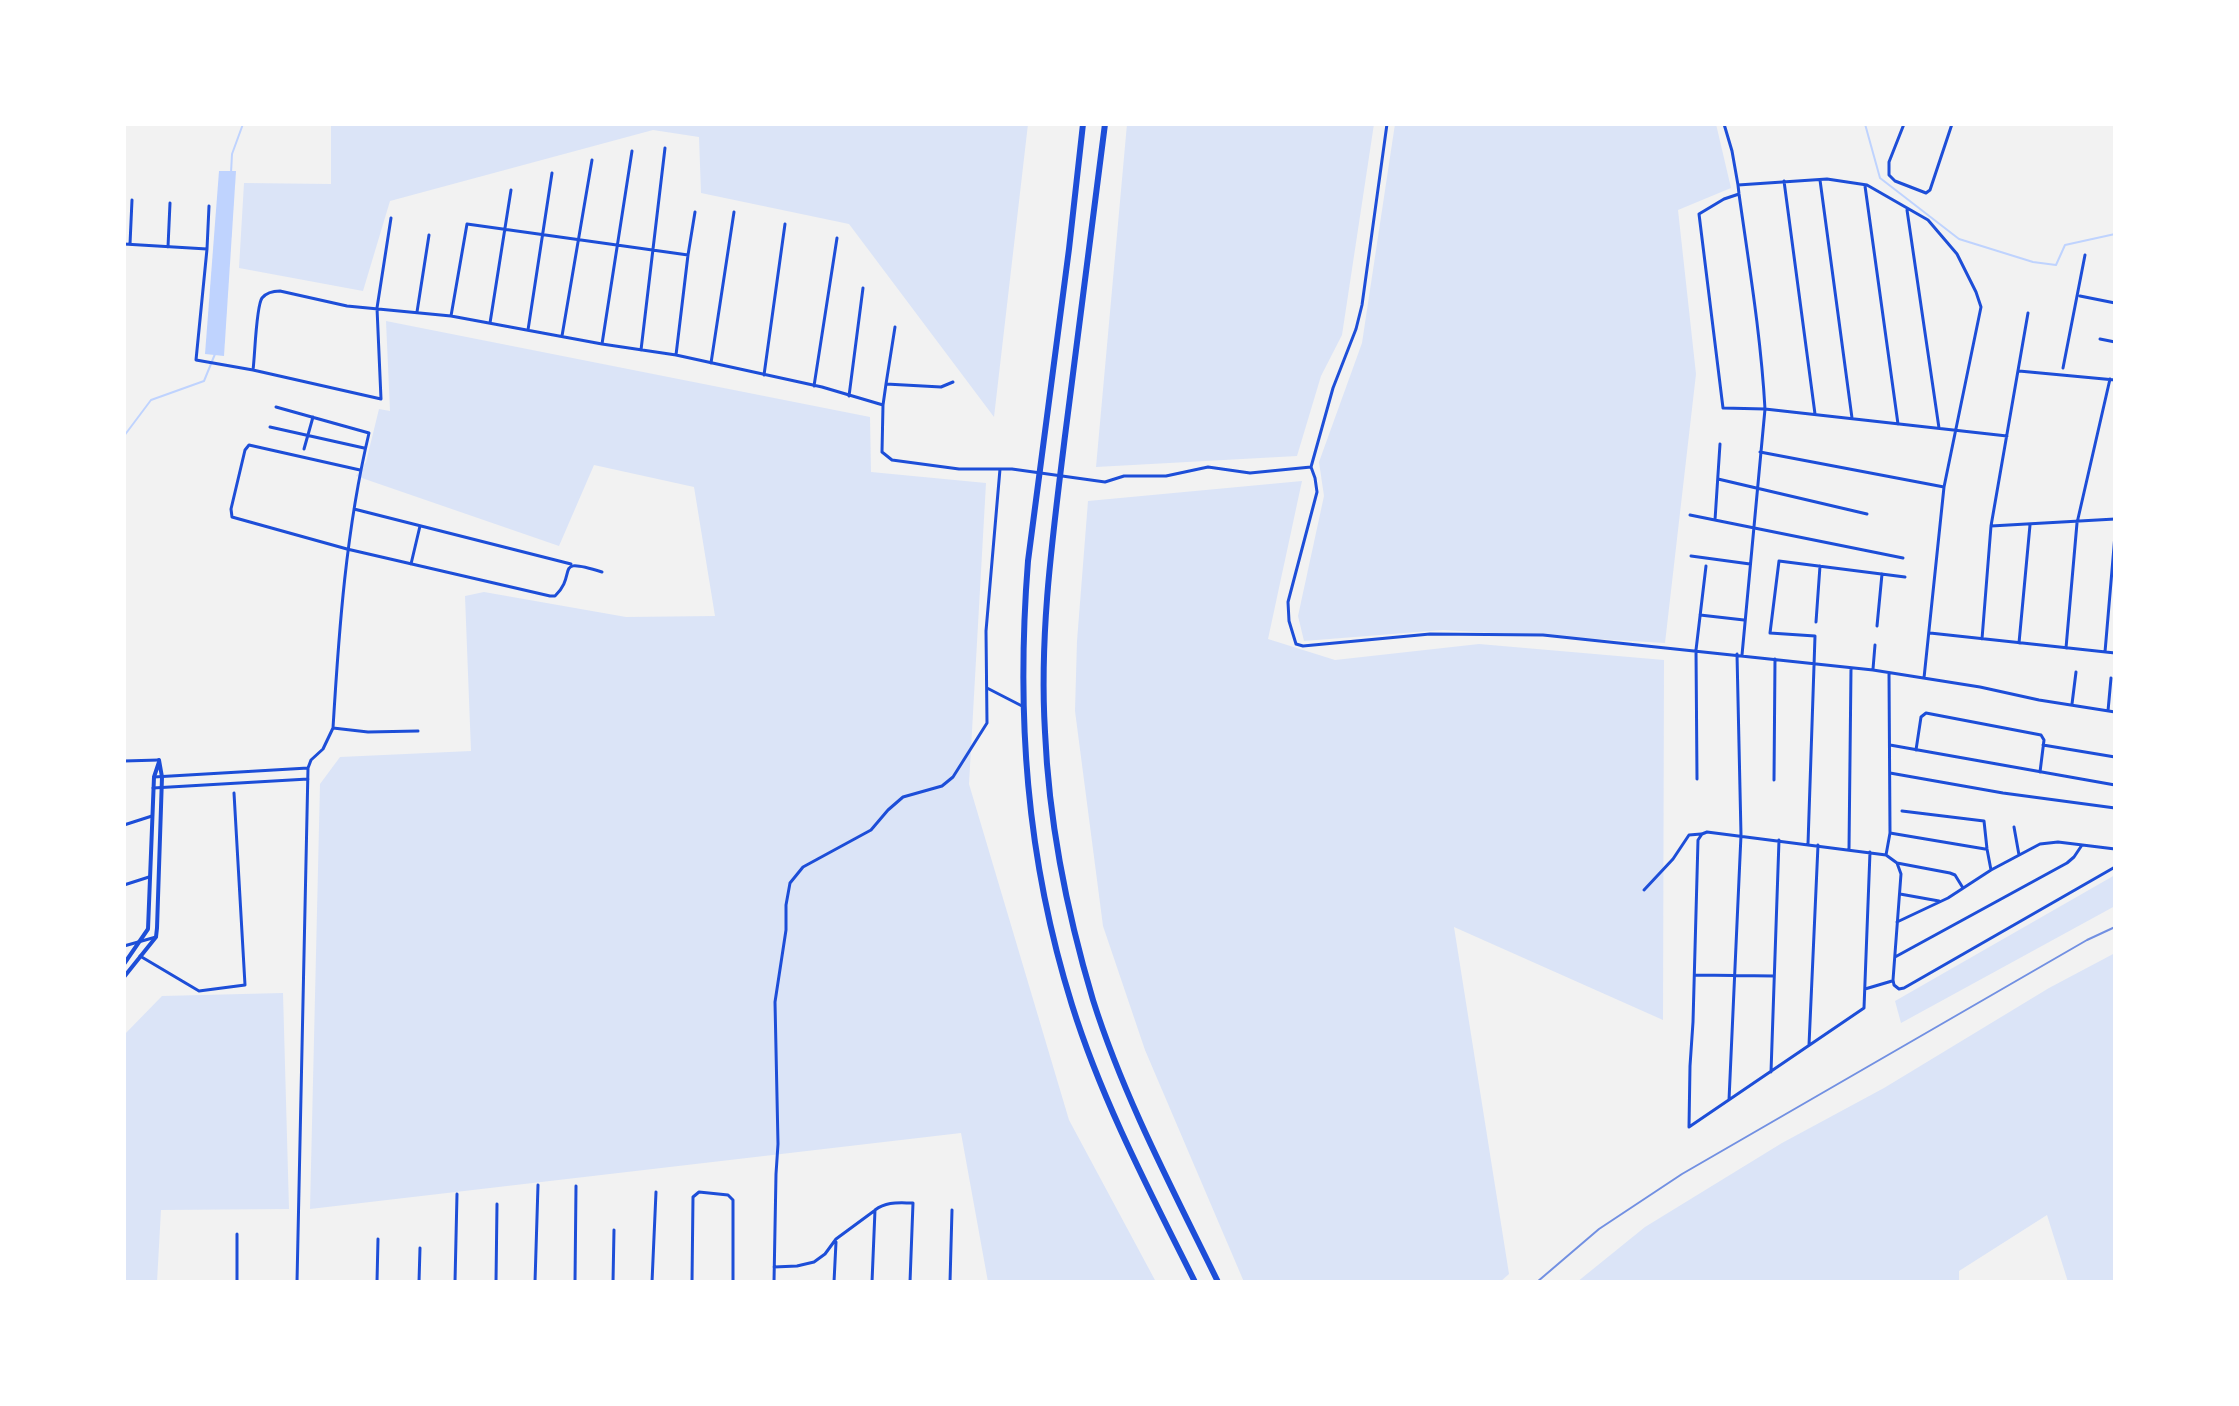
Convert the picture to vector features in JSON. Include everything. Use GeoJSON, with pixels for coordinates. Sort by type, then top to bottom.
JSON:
{"type":"FeatureCollection","features":[{"type":"Feature","properties":{"kind":"highway"},"geometry":{"type":"LineString","coordinates":[[1083,124],[1028,561],[1022,706],[1027,772],[1035,850],[1054,941],[1072,1005],[1107,1100],[1195,1282]]}},
{"type":"Feature","properties":{"kind":"highway"},"geometry":{"type":"LineString","coordinates":[[1105,124],[1050,562],[1044,654],[1048,773],[1060,864],[1094,1001],[1128,1093],[1218,1282]]}},
{"type":"Feature","properties":{"kind":"street"},"geometry":{"type":"LineString","coordinates":[[1387,124],[1362,305],[1333,388],[1311,467],[1317,492],[1288,602],[1289,621],[1296,644],[1303,646],[1430,634],[1543,635],[1873,670],[2115,712]]}},
{"type":"Feature","properties":{"kind":"street"},"geometry":{"type":"LineString","coordinates":[[1724,124],[1738,185],[1765,409],[1739,655],[1741,835],[1729,1100]]}},
{"type":"Feature","properties":{"kind":"street"},"geometry":{"type":"LineString","coordinates":[[1904,124],[1889,162],[1889,175],[1895,181],[1926,193],[1930,190],[1952,124]]}},
{"type":"Feature","properties":{"kind":"street"},"geometry":{"type":"LineString","coordinates":[[641,350],[665,148]]}},
{"type":"Feature","properties":{"kind":"street"},"geometry":{"type":"LineString","coordinates":[[602,344],[632,151]]}},
{"type":"Feature","properties":{"kind":"street"},"geometry":{"type":"LineString","coordinates":[[562,336],[592,160]]}},
{"type":"Feature","properties":{"kind":"street"},"geometry":{"type":"LineString","coordinates":[[528,330],[552,173]]}},
{"type":"Feature","properties":{"kind":"street"},"geometry":{"type":"LineString","coordinates":[[1738,185],[1827,179],[1865,185],[1928,220],[1957,254],[1976,292],[1981,307],[1944,487],[1924,678]]}},
{"type":"Feature","properties":{"kind":"street"},"geometry":{"type":"LineString","coordinates":[[1820,180],[1852,418]]}},
{"type":"Feature","properties":{"kind":"street"},"geometry":{"type":"LineString","coordinates":[[1784,181],[1815,414]]}},
{"type":"Feature","properties":{"kind":"street"},"geometry":{"type":"LineString","coordinates":[[1865,185],[1898,424]]}},
{"type":"Feature","properties":{"kind":"street"},"geometry":{"type":"LineString","coordinates":[[490,323],[511,190]]}},
{"type":"Feature","properties":{"kind":"street"},"geometry":{"type":"LineString","coordinates":[[1739,194],[1699,214],[1723,408],[1765,409],[2007,436]]}},
{"type":"Feature","properties":{"kind":"street"},"geometry":{"type":"LineString","coordinates":[[130,244],[132,200]]}},
{"type":"Feature","properties":{"kind":"street"},"geometry":{"type":"LineString","coordinates":[[168,247],[170,203]]}},
{"type":"Feature","properties":{"kind":"street"},"geometry":{"type":"LineString","coordinates":[[209,206],[196,360],[381,399],[377,308],[391,218]]}},
{"type":"Feature","properties":{"kind":"street"},"geometry":{"type":"LineString","coordinates":[[1907,209],[1939,428]]}},
{"type":"Feature","properties":{"kind":"street"},"geometry":{"type":"LineString","coordinates":[[676,355],[695,212]]}},
{"type":"Feature","properties":{"kind":"street"},"geometry":{"type":"LineString","coordinates":[[711,363],[734,212]]}},
{"type":"Feature","properties":{"kind":"street"},"geometry":{"type":"LineString","coordinates":[[451,316],[467,224],[688,255]]}},
{"type":"Feature","properties":{"kind":"street"},"geometry":{"type":"LineString","coordinates":[[764,375],[785,224]]}},
{"type":"Feature","properties":{"kind":"street"},"geometry":{"type":"LineString","coordinates":[[417,312],[429,235]]}},
{"type":"Feature","properties":{"kind":"street"},"geometry":{"type":"LineString","coordinates":[[814,386],[837,238]]}},
{"type":"Feature","properties":{"kind":"street"},"geometry":{"type":"LineString","coordinates":[[124,244],[207,249]]}},
{"type":"Feature","properties":{"kind":"street"},"geometry":{"type":"LineString","coordinates":[[2063,368],[2085,255]]}},
{"type":"Feature","properties":{"kind":"street"},"geometry":{"type":"LineString","coordinates":[[849,396],[863,288]]}},
{"type":"Feature","properties":{"kind":"street"},"geometry":{"type":"LineString","coordinates":[[253,370],[258,306],[263,297],[280,291],[347,306],[451,316],[676,355],[883,405]]}},
{"type":"Feature","properties":{"kind":"street"},"geometry":{"type":"LineString","coordinates":[[2078,295],[2115,303]]}},
{"type":"Feature","properties":{"kind":"street"},"geometry":{"type":"LineString","coordinates":[[1982,639],[1991,526],[2028,313]]}},
{"type":"Feature","properties":{"kind":"street"},"geometry":{"type":"LineString","coordinates":[[895,327],[883,405],[882,452],[892,460],[959,469],[1012,469],[1105,482],[1124,476],[1166,476],[1208,467],[1250,473],[1311,467]]}},
{"type":"Feature","properties":{"kind":"street"},"geometry":{"type":"LineString","coordinates":[[2100,339],[2115,342]]}},
{"type":"Feature","properties":{"kind":"street"},"geometry":{"type":"LineString","coordinates":[[2018,371],[2113,379],[2077,523],[2066,648]]}},
{"type":"Feature","properties":{"kind":"street"},"geometry":{"type":"LineString","coordinates":[[886,384],[941,387],[953,382]]}},
{"type":"Feature","properties":{"kind":"street"},"geometry":{"type":"LineString","coordinates":[[276,407],[369,433],[347,549],[333,728],[323,749],[311,760],[308,768],[297,1282]]}},
{"type":"Feature","properties":{"kind":"street"},"geometry":{"type":"LineString","coordinates":[[304,449],[313,417]]}},
{"type":"Feature","properties":{"kind":"street"},"geometry":{"type":"LineString","coordinates":[[270,427],[365,449]]}},
{"type":"Feature","properties":{"kind":"street"},"geometry":{"type":"LineString","coordinates":[[1715,520],[1720,444]]}},
{"type":"Feature","properties":{"kind":"street"},"geometry":{"type":"LineString","coordinates":[[360,470],[249,445],[245,450],[231,509],[232,517],[347,549],[555,596],[573,565]]}},
{"type":"Feature","properties":{"kind":"street"},"geometry":{"type":"LineString","coordinates":[[1760,452],[1944,487]]}},
{"type":"Feature","properties":{"kind":"street"},"geometry":{"type":"LineString","coordinates":[[774,1282],[778,1144],[775,1002],[790,883],[803,867],[871,830],[903,797],[942,786],[953,777],[987,723],[986,631],[1000,469]]}},
{"type":"Feature","properties":{"kind":"street"},"geometry":{"type":"LineString","coordinates":[[1718,479],[1867,514]]}},
{"type":"Feature","properties":{"kind":"street"},"geometry":{"type":"LineString","coordinates":[[354,509],[602,572]]}},
{"type":"Feature","properties":{"kind":"street"},"geometry":{"type":"LineString","coordinates":[[1690,515],[1903,558]]}},
{"type":"Feature","properties":{"kind":"street"},"geometry":{"type":"LineString","coordinates":[[1991,526],[2115,519]]}},
{"type":"Feature","properties":{"kind":"street"},"geometry":{"type":"LineString","coordinates":[[2019,643],[2030,525]]}},
{"type":"Feature","properties":{"kind":"street"},"geometry":{"type":"LineString","coordinates":[[411,564],[420,526]]}},
{"type":"Feature","properties":{"kind":"street"},"geometry":{"type":"LineString","coordinates":[[2105,652],[2115,535]]}},
{"type":"Feature","properties":{"kind":"street"},"geometry":{"type":"LineString","coordinates":[[1691,556],[1751,564]]}},
{"type":"Feature","properties":{"kind":"street"},"geometry":{"type":"LineString","coordinates":[[1808,844],[1815,636],[1770,633],[1779,561],[1905,577]]}},
{"type":"Feature","properties":{"kind":"street"},"geometry":{"type":"LineString","coordinates":[[1697,779],[1696,650],[1706,566]]}},
{"type":"Feature","properties":{"kind":"street"},"geometry":{"type":"LineString","coordinates":[[1816,622],[1820,566]]}},
{"type":"Feature","properties":{"kind":"street"},"geometry":{"type":"LineString","coordinates":[[1877,626],[1882,574]]}},
{"type":"Feature","properties":{"kind":"street"},"geometry":{"type":"LineString","coordinates":[[1700,615],[1745,620]]}},
{"type":"Feature","properties":{"kind":"street"},"geometry":{"type":"LineString","coordinates":[[1930,633],[2115,653]]}},
{"type":"Feature","properties":{"kind":"street"},"geometry":{"type":"LineString","coordinates":[[1873,670],[1875,645]]}},
{"type":"Feature","properties":{"kind":"street"},"geometry":{"type":"LineString","coordinates":[[1774,780],[1775,659]]}},
{"type":"Feature","properties":{"kind":"street"},"geometry":{"type":"LineString","coordinates":[[1849,849],[1851,668]]}},
{"type":"Feature","properties":{"kind":"street"},"geometry":{"type":"LineString","coordinates":[[2072,705],[2076,672]]}},
{"type":"Feature","properties":{"kind":"street"},"geometry":{"type":"LineString","coordinates":[[1886,855],[1890,833],[1889,673]]}},
{"type":"Feature","properties":{"kind":"street"},"geometry":{"type":"LineString","coordinates":[[2108,711],[2111,678]]}},
{"type":"Feature","properties":{"kind":"street"},"geometry":{"type":"LineString","coordinates":[[987,688],[1022,706]]}},
{"type":"Feature","properties":{"kind":"street"},"geometry":{"type":"LineString","coordinates":[[1916,750],[1921,717],[1926,713],[2041,735],[2040,772]]}},
{"type":"Feature","properties":{"kind":"street"},"geometry":{"type":"LineString","coordinates":[[333,728],[368,732],[418,731]]}},
{"type":"Feature","properties":{"kind":"street"},"geometry":{"type":"LineString","coordinates":[[1890,745],[2115,785]]}},
{"type":"Feature","properties":{"kind":"street"},"geometry":{"type":"LineString","coordinates":[[2043,745],[2115,757]]}},
{"type":"Feature","properties":{"kind":"street"},"geometry":{"type":"LineString","coordinates":[[124,761],[159,760]]}},
{"type":"Feature","properties":{"kind":"street"},"geometry":{"type":"LineString","coordinates":[[124,977],[156,937],[162,787],[159,760]]}},
{"type":"Feature","properties":{"kind":"street"},"geometry":{"type":"LineString","coordinates":[[124,964],[148,929],[153,788],[159,760]]}},
{"type":"Feature","properties":{"kind":"street"},"geometry":{"type":"LineString","coordinates":[[154,777],[308,768]]}},
{"type":"Feature","properties":{"kind":"street"},"geometry":{"type":"LineString","coordinates":[[1890,773],[2115,808]]}},
{"type":"Feature","properties":{"kind":"street"},"geometry":{"type":"LineString","coordinates":[[153,788],[308,779]]}},
{"type":"Feature","properties":{"kind":"street"},"geometry":{"type":"LineString","coordinates":[[140,956],[199,991],[245,985],[234,793]]}},
{"type":"Feature","properties":{"kind":"street"},"geometry":{"type":"LineString","coordinates":[[1902,811],[1984,821],[1991,870]]}},
{"type":"Feature","properties":{"kind":"street"},"geometry":{"type":"LineString","coordinates":[[124,825],[152,816]]}},
{"type":"Feature","properties":{"kind":"street"},"geometry":{"type":"LineString","coordinates":[[2014,827],[2019,855]]}},
{"type":"Feature","properties":{"kind":"street"},"geometry":{"type":"LineString","coordinates":[[1644,890],[1673,859],[1689,835],[1707,832],[1886,855],[1897,863],[1955,875],[1963,888]]}},
{"type":"Feature","properties":{"kind":"street"},"geometry":{"type":"LineString","coordinates":[[1890,833],[1987,849]]}},
{"type":"Feature","properties":{"kind":"street"},"geometry":{"type":"LineString","coordinates":[[1702,834],[1698,840],[1689,1127],[1864,1008],[1870,852]]}},
{"type":"Feature","properties":{"kind":"street"},"geometry":{"type":"LineString","coordinates":[[1771,1072],[1779,840]]}},
{"type":"Feature","properties":{"kind":"street"},"geometry":{"type":"LineString","coordinates":[[1897,922],[2048,842],[2115,849]]}},
{"type":"Feature","properties":{"kind":"street"},"geometry":{"type":"LineString","coordinates":[[1895,957],[2067,863],[2082,844]]}},
{"type":"Feature","properties":{"kind":"street"},"geometry":{"type":"LineString","coordinates":[[1809,1046],[1818,845]]}},
{"type":"Feature","properties":{"kind":"street"},"geometry":{"type":"LineString","coordinates":[[1897,863],[1901,874],[1893,980],[1899,989],[2115,867]]}},
{"type":"Feature","properties":{"kind":"street"},"geometry":{"type":"LineString","coordinates":[[124,885],[149,877]]}},
{"type":"Feature","properties":{"kind":"street"},"geometry":{"type":"LineString","coordinates":[[1900,894],[1941,901]]}},
{"type":"Feature","properties":{"kind":"street"},"geometry":{"type":"LineString","coordinates":[[124,946],[156,937]]}},
{"type":"Feature","properties":{"kind":"street"},"geometry":{"type":"LineString","coordinates":[[1695,975],[1774,976]]}},
{"type":"Feature","properties":{"kind":"street"},"geometry":{"type":"LineString","coordinates":[[1865,989],[1893,980]]}},
{"type":"Feature","properties":{"kind":"street"},"geometry":{"type":"LineString","coordinates":[[535,1282],[538,1185]]}},
{"type":"Feature","properties":{"kind":"street"},"geometry":{"type":"LineString","coordinates":[[575,1282],[576,1186]]}},
{"type":"Feature","properties":{"kind":"street"},"geometry":{"type":"LineString","coordinates":[[652,1282],[656,1192]]}},
{"type":"Feature","properties":{"kind":"street"},"geometry":{"type":"LineString","coordinates":[[692,1282],[693,1197],[699,1192],[728,1195],[733,1200],[733,1282]]}},
{"type":"Feature","properties":{"kind":"street"},"geometry":{"type":"LineString","coordinates":[[455,1282],[457,1194]]}},
{"type":"Feature","properties":{"kind":"street"},"geometry":{"type":"LineString","coordinates":[[774,1267],[814,1262],[825,1254],[836,1239],[882,1205],[913,1203],[910,1282]]}},
{"type":"Feature","properties":{"kind":"street"},"geometry":{"type":"LineString","coordinates":[[496,1282],[497,1204]]}},
{"type":"Feature","properties":{"kind":"street"},"geometry":{"type":"LineString","coordinates":[[872,1282],[875,1210]]}},
{"type":"Feature","properties":{"kind":"street"},"geometry":{"type":"LineString","coordinates":[[950,1282],[952,1210]]}},
{"type":"Feature","properties":{"kind":"street"},"geometry":{"type":"LineString","coordinates":[[613,1282],[614,1230]]}},
{"type":"Feature","properties":{"kind":"street"},"geometry":{"type":"LineString","coordinates":[[237,1234],[237,1282]]}},
{"type":"Feature","properties":{"kind":"street"},"geometry":{"type":"LineString","coordinates":[[377,1282],[378,1239]]}},
{"type":"Feature","properties":{"kind":"street"},"geometry":{"type":"LineString","coordinates":[[834,1282],[836,1239]]}},
{"type":"Feature","properties":{"kind":"street"},"geometry":{"type":"LineString","coordinates":[[419,1282],[420,1248]]}},
{"type":"Feature","properties":{"kind":"shaded area"},"geometry":{"type":"Polygon","coordinates":[[[331,124],[1028,124],[994,417],[849,224],[701,193],[699,137],[653,130],[390,201],[363,291],[239,268],[244,183],[331,184],[331,124]]]}},
{"type":"Feature","properties":{"kind":"shaded area"},"geometry":{"type":"Polygon","coordinates":[[[1127,124],[1374,124],[1342,335],[1321,376],[1297,456],[1096,467],[1127,124]]]}},
{"type":"Feature","properties":{"kind":"shaded area"},"geometry":{"type":"Polygon","coordinates":[[[1395,124],[1716,124],[1731,188],[1678,210],[1696,374],[1665,643],[1443,630],[1304,641],[1298,616],[1324,496],[1319,462],[1362,343],[1395,124]]]}},
{"type":"Feature","properties":{"kind":"shaded area"},"geometry":{"type":"Polygon","coordinates":[[[386,321],[870,417],[871,472],[986,483],[969,784],[1069,1120],[1156,1282],[988,1282],[961,1133],[310,1209],[320,784],[340,757],[471,751],[465,596],[484,592],[626,617],[715,616],[694,487],[594,465],[559,546],[356,476],[366,462],[379,409],[390,411],[386,321]]]}},
{"type":"Feature","properties":{"kind":"shaded area"},"geometry":{"type":"Polygon","coordinates":[[[1302,481],[1268,639],[1335,660],[1479,644],[1664,660],[1663,1020],[1454,927],[1509,1274],[1500,1282],[1244,1282],[1145,1050],[1103,926],[1075,711],[1088,501],[1302,481]]]}},
{"type":"Feature","properties":{"kind":"shaded area"},"geometry":{"type":"Polygon","coordinates":[[[2115,875],[2115,906],[1901,1023],[1895,1001],[2115,875]]]}},
{"type":"Feature","properties":{"kind":"shaded area"},"geometry":{"type":"Polygon","coordinates":[[[2115,953],[2115,1282],[2068,1282],[2047,1215],[1959,1271],[1959,1282],[1577,1282],[1645,1227],[1782,1143],[1884,1088],[2049,988],[2115,953]]]}},
{"type":"Feature","properties":{"kind":"shaded area"},"geometry":{"type":"Polygon","coordinates":[[[283,993],[289,1209],[161,1210],[157,1282],[124,1282],[124,1035],[162,996],[283,993]]]}},
{"type":"Feature","properties":{"kind":"water"},"geometry":{"type":"Polygon","coordinates":[[[219,171],[236,171],[224,356],[205,354],[219,171]]]}},
{"type":"Feature","properties":{"kind":"waterway"},"geometry":{"type":"LineString","coordinates":[[231,173],[232,154],[243,124]]}},
{"type":"Feature","properties":{"kind":"waterway"},"geometry":{"type":"LineString","coordinates":[[1865,124],[1880,178],[1959,239],[2033,262],[2056,265],[2065,245],[2115,234]]}},
{"type":"Feature","properties":{"kind":"waterway"},"geometry":{"type":"LineString","coordinates":[[124,436],[151,400],[204,381],[215,354]]}},
{"type":"Feature","properties":{"kind":"railway"},"geometry":{"type":"LineString","coordinates":[[1537,1282],[1599,1229],[1682,1174],[2087,940],[2115,927]]}}]}
